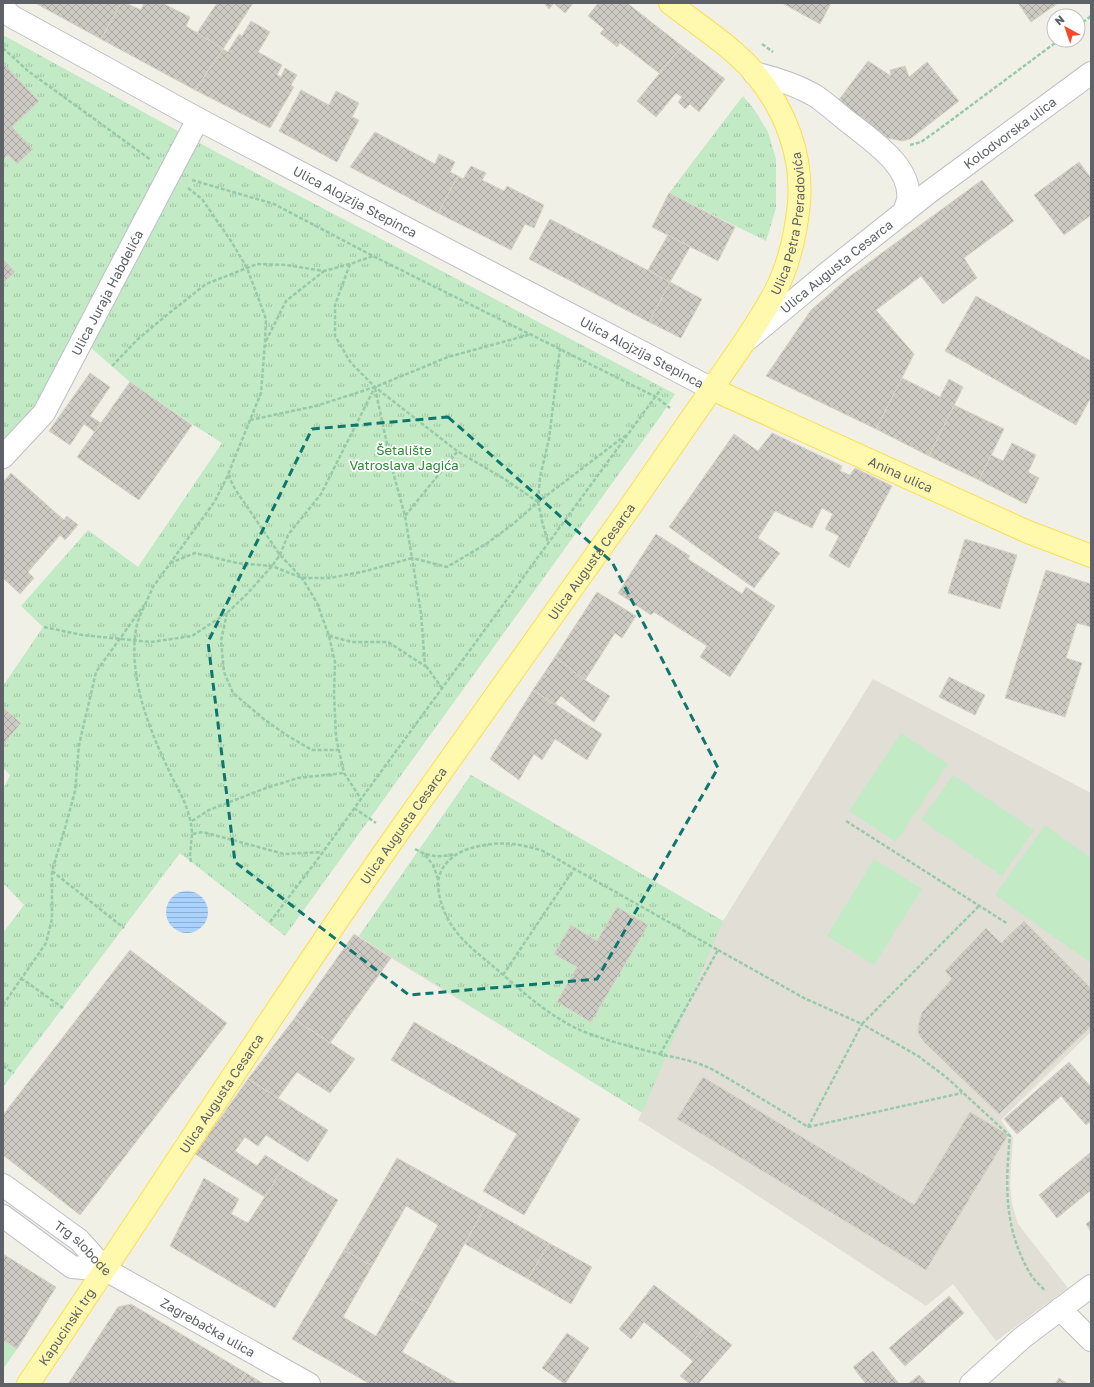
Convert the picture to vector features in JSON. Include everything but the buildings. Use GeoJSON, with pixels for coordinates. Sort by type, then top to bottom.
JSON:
{"type":"FeatureCollection","features":[{"type":"Feature","properties":{"kind":"main road","name":"Ulica Petra Preradovića"},"geometry":{"type":"LineString","coordinates":[[670,3],[731,50],[754,73],[775,102],[791,134],[799,168],[799,201],[795,235],[777,290],[745,342],[712,389]]}},
{"type":"Feature","properties":{"kind":"main road","name":"Ulica Augusta Cesarca"},"geometry":{"type":"LineString","coordinates":[[106,1270],[312,957],[712,389]]}},
{"type":"Feature","properties":{"kind":"main road","name":"Anina ulica"},"geometry":{"type":"LineString","coordinates":[[712,389],[1028,532],[1091,556]]}},
{"type":"Feature","properties":{"kind":"main road","name":"Kapucinski trg"},"geometry":{"type":"LineString","coordinates":[[28,1384],[106,1270]]}},
{"type":"Feature","properties":{"kind":"street","name":"Ulica Alojzija Stepinca"},"geometry":{"type":"LineString","coordinates":[[3,6],[11,16],[198,119],[712,389]]}},
{"type":"Feature","properties":{"kind":"street"},"geometry":{"type":"LineString","coordinates":[[754,73],[772,77],[791,84],[815,96],[885,150],[904,178],[908,192],[908,200],[904,212]]}},
{"type":"Feature","properties":{"kind":"street","name":"Kolodvorska ulica"},"geometry":{"type":"LineString","coordinates":[[928,193],[1091,73]]}},
{"type":"Feature","properties":{"kind":"street","name":"Ulica Juraja Habdelića"},"geometry":{"type":"LineString","coordinates":[[3,457],[44,412],[198,119]]}},
{"type":"Feature","properties":{"kind":"street","name":"Ulica Augusta Cesarca"},"geometry":{"type":"LineString","coordinates":[[745,342],[826,274],[928,193]]}},
{"type":"Feature","properties":{"kind":"street","name":"Trg slobode"},"geometry":{"type":"LineString","coordinates":[[3,1185],[79,1240],[106,1270]]}},
{"type":"Feature","properties":{"kind":"street","name":"Trg slobode"},"geometry":{"type":"LineString","coordinates":[[3,1216],[72,1267],[106,1270]]}},
{"type":"Feature","properties":{"kind":"street","name":"Zagrebačka ulica"},"geometry":{"type":"LineString","coordinates":[[106,1270],[310,1384]]}},
{"type":"Feature","properties":{"kind":"street"},"geometry":{"type":"LineString","coordinates":[[971,1384],[1022,1338],[1091,1286]]}},
{"type":"Feature","properties":{"kind":"street"},"geometry":{"type":"LineString","coordinates":[[1060,1308],[1091,1340]]}},
{"type":"Feature","properties":{"kind":"path"},"geometry":{"type":"LineString","coordinates":[[3,48],[28,71],[202,199],[231,241],[247,268],[266,319],[261,393],[228,475],[215,501],[153,587],[136,628],[134,659],[141,699],[154,734],[192,821],[191,862]]}},
{"type":"Feature","properties":{"kind":"path"},"geometry":{"type":"LineString","coordinates":[[938,130],[1048,48]]}},
{"type":"Feature","properties":{"kind":"path"},"geometry":{"type":"LineString","coordinates":[[170,174],[274,204],[373,256],[533,334],[656,397],[690,422]]}},
{"type":"Feature","properties":{"kind":"path"},"geometry":{"type":"LineString","coordinates":[[265,342],[286,301],[324,271],[373,256]]}},
{"type":"Feature","properties":{"kind":"path"},"geometry":{"type":"LineString","coordinates":[[112,366],[138,339],[206,284],[257,264],[286,265],[324,271]]}},
{"type":"Feature","properties":{"kind":"path"},"geometry":{"type":"LineString","coordinates":[[350,264],[335,305],[335,336],[351,363],[375,387],[457,452],[503,478],[538,502]]}},
{"type":"Feature","properties":{"kind":"path"},"geometry":{"type":"LineString","coordinates":[[250,420],[316,406],[375,387],[448,356],[533,334]]}},
{"type":"Feature","properties":{"kind":"path"},"geometry":{"type":"LineString","coordinates":[[549,542],[538,502],[540,476],[549,439],[560,348]]}},
{"type":"Feature","properties":{"kind":"path"},"geometry":{"type":"LineString","coordinates":[[270,922],[323,852],[675,370]]}},
{"type":"Feature","properties":{"kind":"path"},"geometry":{"type":"LineString","coordinates":[[375,387],[393,472],[405,516],[421,613],[426,666]]}},
{"type":"Feature","properties":{"kind":"path"},"geometry":{"type":"LineString","coordinates":[[44,627],[82,636],[151,642],[192,636],[227,613],[246,595],[280,556],[288,535],[321,494],[375,387]]}},
{"type":"Feature","properties":{"kind":"path"},"geometry":{"type":"LineString","coordinates":[[170,563],[195,553],[237,563],[272,566],[302,578],[330,578],[344,576],[412,558],[447,567],[486,544],[513,524],[538,502],[630,432]]}},
{"type":"Feature","properties":{"kind":"path"},"geometry":{"type":"LineString","coordinates":[[405,516],[457,452]]}},
{"type":"Feature","properties":{"kind":"path"},"geometry":{"type":"LineString","coordinates":[[228,475],[235,489],[280,556],[302,578],[318,603],[329,636],[335,662],[334,694],[336,737],[344,773],[361,799]]}},
{"type":"Feature","properties":{"kind":"path"},"geometry":{"type":"LineString","coordinates":[[3,1005],[46,943],[52,919],[52,871],[66,828],[75,791],[79,745],[96,672],[147,600]]}},
{"type":"Feature","properties":{"kind":"path"},"geometry":{"type":"LineString","coordinates":[[227,613],[221,641],[224,672],[233,693],[265,720],[312,750],[339,750]]}},
{"type":"Feature","properties":{"kind":"path"},"geometry":{"type":"LineString","coordinates":[[329,636],[352,642],[388,642],[426,666],[442,688]]}},
{"type":"Feature","properties":{"kind":"path"},"geometry":{"type":"LineString","coordinates":[[192,821],[209,810],[266,788],[298,778],[344,773]]}},
{"type":"Feature","properties":{"kind":"path"},"geometry":{"type":"LineString","coordinates":[[846,822],[1008,924]]}},
{"type":"Feature","properties":{"kind":"path"},"geometry":{"type":"LineString","coordinates":[[192,834],[203,832],[284,854],[323,852]]}},
{"type":"Feature","properties":{"kind":"path"},"geometry":{"type":"LineString","coordinates":[[438,880],[444,867],[457,854],[472,847],[496,843],[510,843],[543,851],[804,998],[862,1024],[918,1056],[946,1077],[1010,1136],[1007,1171],[1008,1206],[1015,1243],[1032,1276],[1060,1308]]}},
{"type":"Feature","properties":{"kind":"path"},"geometry":{"type":"LineString","coordinates":[[425,855],[433,865],[438,880],[440,897],[445,914],[455,930],[469,946],[550,1014],[577,1028],[611,1040],[708,1067],[808,1127],[963,1093]]}},
{"type":"Feature","properties":{"kind":"path"},"geometry":{"type":"LineString","coordinates":[[503,975],[574,868]]}},
{"type":"Feature","properties":{"kind":"path"},"geometry":{"type":"LineString","coordinates":[[52,871],[124,928]]}},
{"type":"Feature","properties":{"kind":"path"},"geometry":{"type":"LineString","coordinates":[[808,1127],[862,1024],[979,906]]}},
{"type":"Feature","properties":{"kind":"path"},"geometry":{"type":"LineString","coordinates":[[660,1054],[718,950]]}},
{"type":"Feature","properties":{"kind":"path"},"geometry":{"type":"LineString","coordinates":[[21,978],[63,1008]]}},
{"type":"Feature","properties":{"kind":"path"},"geometry":{"type":"LineString","coordinates":[[3,1066],[14,1073]]}},
{"type":"Feature","properties":{"kind":"highlighted area"},"geometry":{"type":"Polygon","coordinates":[[[448,417],[612,562],[718,768],[597,979],[409,995],[235,862],[208,642],[312,429],[448,417]]]}},
{"type":"Feature","properties":{"kind":"shaded area"},"geometry":{"type":"Polygon","coordinates":[[[873,679],[1091,793],[1091,1032],[1001,1120],[1013,1138],[1010,1183],[1012,1204],[1018,1224],[1068,1288],[996,1341],[953,1284],[926,1306],[734,1180],[638,1120],[642,1112],[391,958],[359,936],[471,775],[723,921],[873,679]]]}},
{"type":"Feature","properties":{"kind":"green space","name":"Šetalište Vatroslava Jagića"},"geometry":{"type":"Polygon","coordinates":[[[3,35],[218,153],[675,394],[660,417],[285,936],[180,853],[3,1087],[3,933],[24,905],[3,883],[3,789],[10,775],[3,768],[3,745],[21,723],[3,708],[3,686],[43,627],[21,606],[88,530],[138,567],[222,443],[130,382],[74,333],[35,407],[3,442],[3,283],[14,272],[3,259],[3,160],[8,155],[17,164],[33,149],[12,127],[39,101],[3,63],[3,35]]]}},
{"type":"Feature","properties":{"kind":"green space"},"geometry":{"type":"Polygon","coordinates":[[[743,96],[754,109],[768,132],[776,159],[776,208],[766,241],[669,193],[743,96]]]}},
{"type":"Feature","properties":{"kind":"green space"},"geometry":{"type":"Polygon","coordinates":[[[901,733],[948,764],[896,842],[849,811],[901,733]]]}},
{"type":"Feature","properties":{"kind":"green space"},"geometry":{"type":"Polygon","coordinates":[[[471,775],[723,921],[642,1113],[359,936],[471,775]]]}},
{"type":"Feature","properties":{"kind":"green space"},"geometry":{"type":"Polygon","coordinates":[[[953,775],[1034,830],[1002,876],[921,820],[953,775]]]}},
{"type":"Feature","properties":{"kind":"green space"},"geometry":{"type":"Polygon","coordinates":[[[1045,825],[1091,858],[1091,963],[995,895],[1045,825]]]}},
{"type":"Feature","properties":{"kind":"green space"},"geometry":{"type":"Polygon","coordinates":[[[874,859],[922,889],[874,965],[827,936],[874,859]]]}},
{"type":"Feature","properties":{"kind":"green space"},"geometry":{"type":"Polygon","coordinates":[[[3,1340],[17,1349],[3,1369],[3,1340]]]}},
{"type":"Feature","properties":{"kind":"water"},"geometry":{"type":"Polygon","coordinates":[[[183,891],[191,891],[199,894],[205,900],[208,912],[205,924],[199,930],[191,933],[183,933],[175,930],[169,924],[166,916],[166,908],[169,900],[175,894],[183,891]]]}}]}
